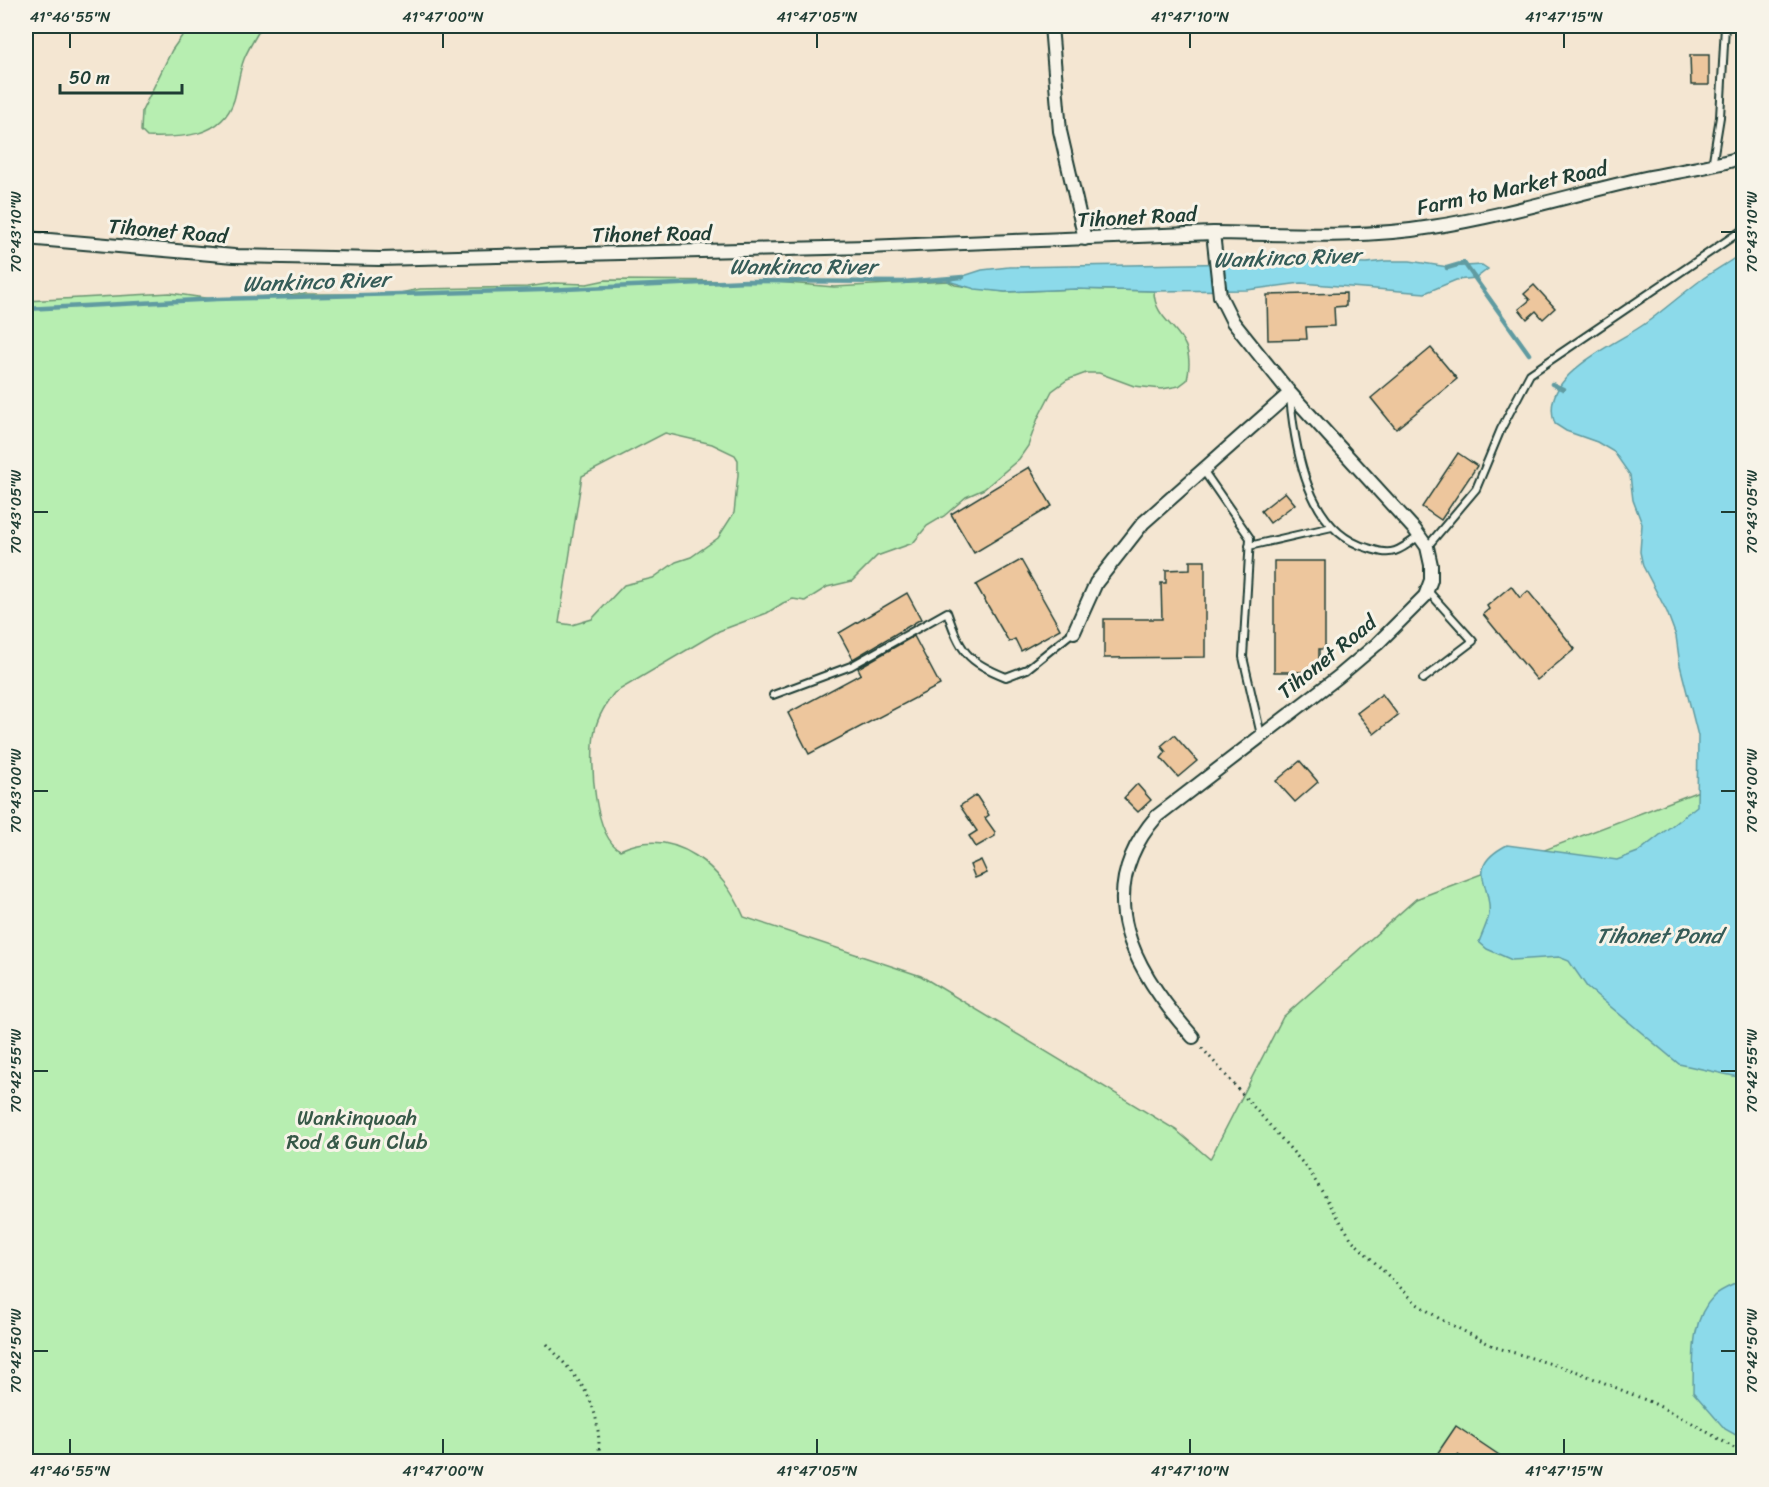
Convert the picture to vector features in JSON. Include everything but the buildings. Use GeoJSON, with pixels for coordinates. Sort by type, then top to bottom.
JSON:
{"type":"FeatureCollection","features":[{"type":"Feature","properties":{"kind":"street"},"geometry":{"type":"LineString","coordinates":[[1051,26],[1060,131],[1085,239]]}},
{"type":"Feature","properties":{"kind":"street","name":"Farm to Market Road"},"geometry":{"type":"LineString","coordinates":[[1213,233],[1319,235],[1430,228],[1512,212],[1646,178],[1712,167],[1743,157]]}},
{"type":"Feature","properties":{"kind":"street","name":"Tihonet Road"},"geometry":{"type":"LineString","coordinates":[[26,238],[234,256],[356,259],[675,253],[1213,233],[1220,296],[1233,322],[1290,393],[1427,547]]}},
{"type":"Feature","properties":{"kind":"street"},"geometry":{"type":"LineString","coordinates":[[1074,632],[1096,583],[1143,523],[1202,468],[1290,393]]}},
{"type":"Feature","properties":{"kind":"street"},"geometry":{"type":"LineString","coordinates":[[1427,547],[1431,565],[1427,590]]}},
{"type":"Feature","properties":{"kind":"street","name":"Tihonet Road"},"geometry":{"type":"LineString","coordinates":[[1193,1037],[1155,991],[1131,948],[1124,918],[1125,877],[1135,846],[1157,816],[1338,677],[1377,644],[1425,596],[1427,590]]}},
{"type":"Feature","properties":{"kind":"lane"},"geometry":{"type":"LineString","coordinates":[[1712,167],[1720,117],[1725,26]]}},
{"type":"Feature","properties":{"kind":"lane"},"geometry":{"type":"LineString","coordinates":[[1427,547],[1476,489],[1501,429],[1530,374],[1743,230]]}},
{"type":"Feature","properties":{"kind":"lane"},"geometry":{"type":"LineString","coordinates":[[1290,393],[1298,456],[1316,500],[1332,527],[1361,546],[1383,552],[1395,551],[1419,536]]}},
{"type":"Feature","properties":{"kind":"lane"},"geometry":{"type":"LineString","coordinates":[[1202,468],[1250,538],[1243,657],[1261,735]]}},
{"type":"Feature","properties":{"kind":"lane"},"geometry":{"type":"LineString","coordinates":[[1249,546],[1332,527]]}},
{"type":"Feature","properties":{"kind":"lane"},"geometry":{"type":"LineString","coordinates":[[1423,678],[1473,641],[1427,590]]}},
{"type":"Feature","properties":{"kind":"lane"},"geometry":{"type":"LineString","coordinates":[[773,695],[851,666],[948,612],[958,644],[977,666],[1006,677],[1027,669],[1074,632]]}},
{"type":"Feature","properties":{"kind":"path"},"geometry":{"type":"LineString","coordinates":[[1193,1037],[1308,1169],[1352,1240],[1422,1308],[1503,1350],[1560,1365],[1635,1395],[1694,1424],[1743,1454]]}},
{"type":"Feature","properties":{"kind":"path"},"geometry":{"type":"LineString","coordinates":[[547,1344],[582,1383],[595,1409],[600,1435],[599,1461]]}},
{"type":"Feature","properties":{"kind":"green space"},"geometry":{"type":"Polygon","coordinates":[[[189,26],[262,26],[244,59],[234,100],[228,113],[220,122],[210,129],[186,136],[147,137],[141,131],[142,111],[172,50],[189,26]]]}},
{"type":"Feature","properties":{"kind":"green space","name":"Wankinquoah Rod & Gun Club"},"geometry":{"type":"Polygon","coordinates":[[[606,280],[765,281],[834,287],[948,281],[955,285],[1005,292],[1075,289],[1154,291],[1161,313],[1182,339],[1187,349],[1189,363],[1187,380],[1179,386],[1162,389],[1134,386],[1099,373],[1086,373],[1067,380],[1052,391],[1038,418],[1028,446],[1019,459],[984,489],[966,497],[944,516],[927,526],[913,543],[877,556],[852,581],[827,587],[805,601],[793,599],[767,613],[719,631],[614,693],[601,713],[595,729],[594,780],[599,815],[604,830],[611,842],[620,850],[641,843],[660,843],[679,847],[696,856],[711,868],[735,899],[744,917],[921,976],[1176,1130],[1210,1159],[1283,1017],[1416,899],[1725,781],[1743,765],[1743,1461],[26,1461],[26,301],[170,293],[219,300],[299,294],[395,294],[420,289],[527,287],[554,283],[587,284],[606,280]],[[665,433],[582,476],[559,623],[572,625],[592,619],[624,585],[653,578],[676,562],[691,557],[718,538],[734,513],[738,460],[735,455],[712,444],[665,433]]]}},
{"type":"Feature","properties":{"kind":"water","name":"Tihonet Pond"},"geometry":{"type":"Polygon","coordinates":[[[1743,252],[1743,1078],[1679,1064],[1587,987],[1569,961],[1559,957],[1512,960],[1487,949],[1479,942],[1489,915],[1483,869],[1486,861],[1494,853],[1507,845],[1617,860],[1638,852],[1697,806],[1698,736],[1680,665],[1676,636],[1667,612],[1643,566],[1640,552],[1642,524],[1633,500],[1630,475],[1614,452],[1555,424],[1552,406],[1557,391],[1582,363],[1646,323],[1701,280],[1743,252]]]}},
{"type":"Feature","properties":{"kind":"water"},"geometry":{"type":"Polygon","coordinates":[[[1410,261],[1448,267],[1482,265],[1488,269],[1476,278],[1456,280],[1425,293],[1301,283],[1247,290],[1075,289],[1005,292],[975,289],[948,281],[982,270],[1009,267],[1410,261]]]}},
{"type":"Feature","properties":{"kind":"water"},"geometry":{"type":"Polygon","coordinates":[[[1743,1280],[1743,1439],[1725,1429],[1693,1392],[1693,1354],[1700,1317],[1706,1306],[1714,1296],[1743,1280]]]}},
{"type":"Feature","properties":{"kind":"waterway","name":"Wankinco River"},"geometry":{"type":"LineString","coordinates":[[1447,268],[1464,263],[1529,354]]}},
{"type":"Feature","properties":{"kind":"waterway","name":"Wankinco River"},"geometry":{"type":"LineString","coordinates":[[26,309],[217,299],[542,290],[747,281],[903,282],[963,277]]}},
{"type":"Feature","properties":{"kind":"waterway","name":"Wankinco River"},"geometry":{"type":"LineString","coordinates":[[1552,384],[1563,389]]}}]}
